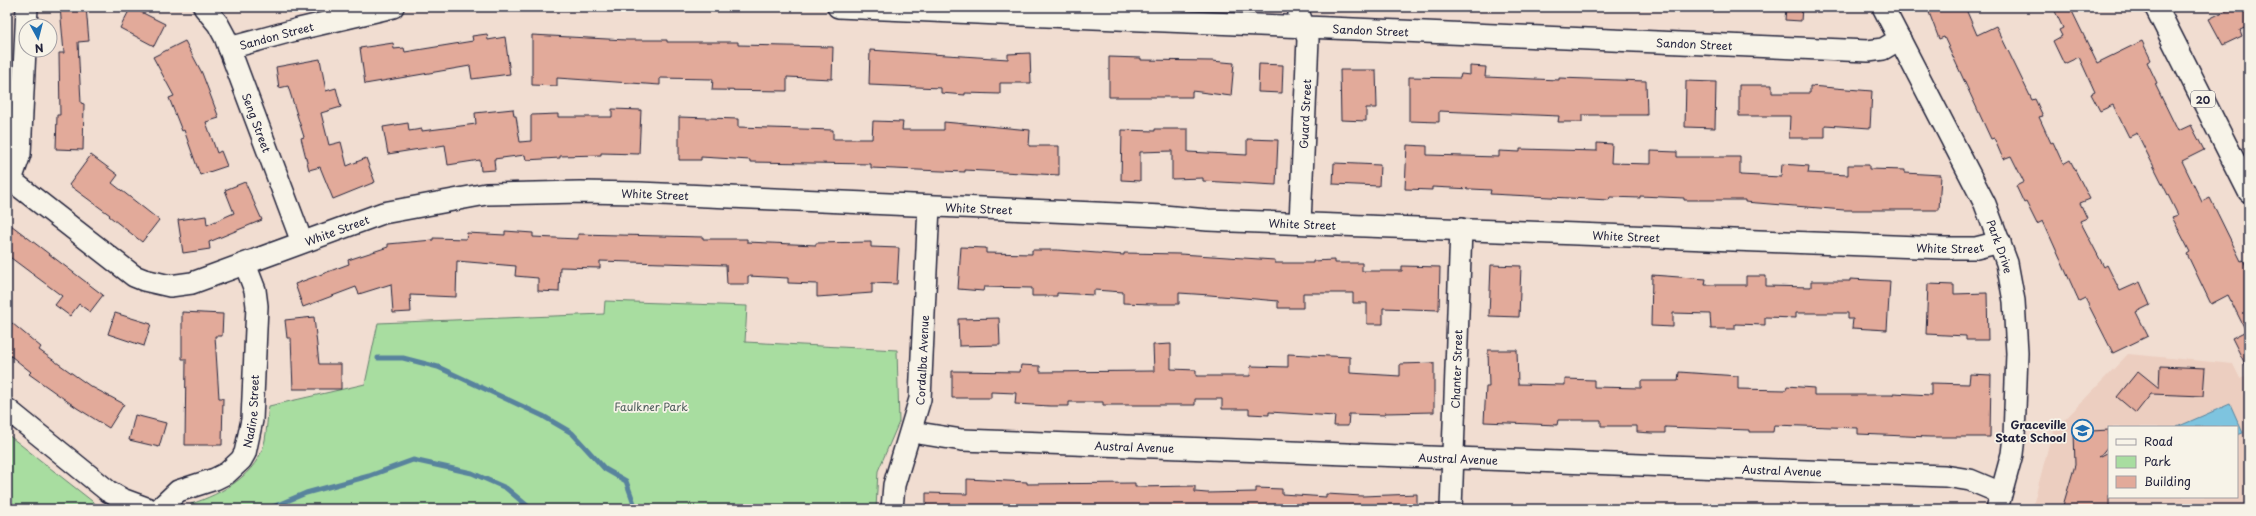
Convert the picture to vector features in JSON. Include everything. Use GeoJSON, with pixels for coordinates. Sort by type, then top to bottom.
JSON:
{"type":"FeatureCollection","features":[{"type":"Feature","properties":{"kind":"main road","name":"20"},"geometry":{"type":"LineString","coordinates":[[2156,7],[2249,191]]}},
{"type":"Feature","properties":{"kind":"street"},"geometry":{"type":"LineString","coordinates":[[9,178],[20,154],[27,7]]}},
{"type":"Feature","properties":{"kind":"street","name":"Seng Street"},"geometry":{"type":"LineString","coordinates":[[204,7],[218,24],[229,48],[302,242]]}},
{"type":"Feature","properties":{"kind":"street","name":"Sandon Street"},"geometry":{"type":"LineString","coordinates":[[229,48],[298,29],[393,7]]}},
{"type":"Feature","properties":{"kind":"street","name":"Sandon Street"},"geometry":{"type":"LineString","coordinates":[[838,7],[1302,17],[1868,51],[1883,49],[1900,40]]}},
{"type":"Feature","properties":{"kind":"street","name":"Park Drive"},"geometry":{"type":"LineString","coordinates":[[1883,7],[1974,182],[2000,242],[2014,301],[2017,353],[2014,437],[1999,501]]}},
{"type":"Feature","properties":{"kind":"street","name":"Guard Street"},"geometry":{"type":"LineString","coordinates":[[1300,223],[1308,39],[1302,17]]}},
{"type":"Feature","properties":{"kind":"street","name":"White Street"},"geometry":{"type":"LineString","coordinates":[[9,178],[128,271],[144,280],[170,286],[202,280],[382,212],[486,194],[580,192],[639,193],[1300,223],[1460,228],[1970,249],[2000,242]]}},
{"type":"Feature","properties":{"kind":"street","name":"Cordalba Avenue"},"geometry":{"type":"LineString","coordinates":[[892,509],[896,478],[912,432],[920,399],[929,206]]}},
{"type":"Feature","properties":{"kind":"street","name":"Chanter Street"},"geometry":{"type":"LineString","coordinates":[[1451,509],[1460,228]]}},
{"type":"Feature","properties":{"kind":"street","name":"Nadine Street"},"geometry":{"type":"LineString","coordinates":[[159,509],[178,490],[215,479],[227,473],[241,460],[249,444],[252,420],[257,306],[255,290],[245,264]]}},
{"type":"Feature","properties":{"kind":"street"},"geometry":{"type":"LineString","coordinates":[[7,409],[108,490],[122,499],[149,509]]}},
{"type":"Feature","properties":{"kind":"street","name":"Austral Avenue"},"geometry":{"type":"LineString","coordinates":[[912,432],[962,440],[1945,476],[1970,480],[1999,501]]}},
{"type":"Feature","properties":{"kind":"shaded area","name":"Graceville State School"},"geometry":{"type":"Polygon","coordinates":[[[2128,354],[2233,364],[2240,378],[2249,374],[2249,509],[2032,509],[2052,433],[2128,354]]]}},
{"type":"Feature","properties":{"kind":"green space","name":"Faulkner Park"},"geometry":{"type":"Polygon","coordinates":[[[605,301],[747,306],[745,342],[897,350],[899,422],[878,471],[876,509],[189,509],[191,504],[226,489],[246,473],[255,463],[265,440],[269,406],[365,384],[378,323],[604,314],[605,301]]]}},
{"type":"Feature","properties":{"kind":"green space"},"geometry":{"type":"Polygon","coordinates":[[[7,434],[97,505],[103,509],[7,509],[7,434]]]}},
{"type":"Feature","properties":{"kind":"water"},"geometry":{"type":"Polygon","coordinates":[[[2230,404],[2243,433],[2238,435],[2238,426],[2179,426],[2230,404]]]}},
{"type":"Feature","properties":{"kind":"building"},"geometry":{"type":"Polygon","coordinates":[[[60,7],[86,7],[89,41],[78,42],[81,103],[84,104],[83,150],[56,149],[57,115],[60,115],[59,53],[64,53],[60,7]]]}},
{"type":"Feature","properties":{"kind":"building"},"geometry":{"type":"Polygon","coordinates":[[[131,7],[165,24],[154,46],[120,28],[131,7]]]}},
{"type":"Feature","properties":{"kind":"building"},"geometry":{"type":"Polygon","coordinates":[[[1786,7],[1802,7],[1801,21],[1785,20],[1786,7]]]}},
{"type":"Feature","properties":{"kind":"building"},"geometry":{"type":"Polygon","coordinates":[[[1927,7],[1965,7],[1977,35],[1996,26],[2032,100],[2035,99],[2043,116],[2039,117],[2051,143],[2053,142],[2063,164],[2070,160],[2090,199],[2080,203],[2087,218],[2080,221],[2104,267],[2107,265],[2120,291],[2140,282],[2150,305],[2136,312],[2148,336],[2113,353],[2085,298],[2079,301],[2043,221],[2037,224],[2026,202],[2024,203],[2016,186],[2024,182],[2011,156],[2003,159],[1994,138],[1991,139],[1944,37],[1939,39],[1927,7]]]}},
{"type":"Feature","properties":{"kind":"building"},"geometry":{"type":"Polygon","coordinates":[[[2053,7],[2070,7],[2097,63],[2142,41],[2151,60],[2147,62],[2157,83],[2155,84],[2178,131],[2191,125],[2204,150],[2182,161],[2202,202],[2210,198],[2241,261],[2243,260],[2249,271],[2249,372],[2232,338],[2246,331],[2228,295],[2211,304],[2187,254],[2190,252],[2172,217],[2178,215],[2137,133],[2129,137],[2113,105],[2100,111],[2091,94],[2095,92],[2079,57],[2064,64],[2053,41],[2062,36],[2059,30],[2063,28],[2053,7]]]}},
{"type":"Feature","properties":{"kind":"building"},"geometry":{"type":"Polygon","coordinates":[[[2233,7],[2249,7],[2249,26],[2240,30],[2242,36],[2223,45],[2209,19],[2233,7]]]}},
{"type":"Feature","properties":{"kind":"building"},"geometry":{"type":"Polygon","coordinates":[[[487,34],[488,40],[505,37],[510,74],[472,79],[470,66],[365,84],[360,48],[393,43],[394,49],[404,48],[405,52],[473,41],[472,36],[487,34]]]}},
{"type":"Feature","properties":{"kind":"building"},"geometry":{"type":"Polygon","coordinates":[[[532,35],[626,40],[667,40],[667,42],[738,42],[738,45],[833,47],[832,79],[787,77],[787,91],[712,90],[713,79],[660,78],[660,85],[557,78],[557,86],[532,85],[532,35]]]}},
{"type":"Feature","properties":{"kind":"building"},"geometry":{"type":"Polygon","coordinates":[[[185,41],[202,73],[219,118],[206,122],[217,153],[221,151],[227,166],[200,175],[184,130],[182,131],[169,98],[174,96],[153,57],[185,41]]]}},
{"type":"Feature","properties":{"kind":"building"},"geometry":{"type":"Polygon","coordinates":[[[870,50],[1008,59],[1008,54],[1030,53],[1031,83],[1000,83],[1000,94],[965,93],[965,95],[941,93],[941,88],[869,85],[870,50]]]}},
{"type":"Feature","properties":{"kind":"building"},"geometry":{"type":"Polygon","coordinates":[[[1109,57],[1141,58],[1141,60],[1212,61],[1234,63],[1231,96],[1192,91],[1192,97],[1109,97],[1109,57]]]}},
{"type":"Feature","properties":{"kind":"building"},"geometry":{"type":"Polygon","coordinates":[[[320,59],[326,91],[336,88],[341,107],[321,113],[329,145],[341,142],[347,166],[366,158],[375,182],[333,199],[320,167],[309,170],[301,138],[304,137],[288,86],[279,88],[276,67],[320,59]]]}},
{"type":"Feature","properties":{"kind":"building"},"geometry":{"type":"Polygon","coordinates":[[[1259,64],[1283,65],[1282,93],[1258,92],[1259,64]]]}},
{"type":"Feature","properties":{"kind":"building"},"geometry":{"type":"Polygon","coordinates":[[[1470,66],[1486,67],[1485,77],[1646,81],[1647,115],[1582,115],[1582,122],[1558,122],[1559,116],[1439,111],[1439,122],[1409,121],[1409,77],[1460,78],[1461,74],[1470,75],[1470,66]]]}},
{"type":"Feature","properties":{"kind":"building"},"geometry":{"type":"Polygon","coordinates":[[[1340,70],[1376,70],[1377,108],[1366,108],[1366,121],[1341,120],[1340,70]]]}},
{"type":"Feature","properties":{"kind":"building"},"geometry":{"type":"Polygon","coordinates":[[[1686,81],[1716,82],[1715,128],[1685,127],[1686,81]]]}},
{"type":"Feature","properties":{"kind":"building"},"geometry":{"type":"Polygon","coordinates":[[[1739,85],[1772,85],[1772,93],[1810,93],[1810,86],[1872,91],[1870,128],[1825,125],[1825,138],[1789,138],[1790,116],[1739,116],[1739,85]]]}},
{"type":"Feature","properties":{"kind":"building"},"geometry":{"type":"Polygon","coordinates":[[[513,109],[514,116],[516,116],[520,142],[531,141],[531,115],[558,114],[558,117],[612,117],[612,109],[641,110],[639,154],[601,153],[601,155],[560,156],[560,158],[526,160],[525,155],[494,159],[495,170],[481,171],[480,160],[448,165],[445,145],[388,154],[383,127],[408,123],[409,131],[422,129],[422,131],[476,124],[475,113],[513,109]]]}},
{"type":"Feature","properties":{"kind":"building"},"geometry":{"type":"Polygon","coordinates":[[[679,117],[738,119],[738,127],[833,130],[833,139],[872,139],[873,121],[903,122],[902,130],[944,130],[944,122],[1030,130],[1029,146],[1059,146],[1059,175],[965,170],[965,172],[871,168],[871,164],[750,162],[750,160],[701,157],[701,160],[679,160],[679,117]]]}},
{"type":"Feature","properties":{"kind":"building"},"geometry":{"type":"Polygon","coordinates":[[[1155,129],[1188,129],[1188,152],[1247,155],[1247,139],[1278,140],[1276,185],[1203,181],[1203,178],[1172,179],[1172,151],[1140,152],[1140,181],[1121,180],[1122,130],[1155,131],[1155,129]]]}},
{"type":"Feature","properties":{"kind":"building"},"geometry":{"type":"Polygon","coordinates":[[[1597,143],[1612,144],[1611,163],[1651,164],[1651,151],[1677,152],[1677,157],[1740,157],[1740,175],[1781,177],[1782,164],[1809,166],[1808,173],[1848,175],[1848,165],[1869,165],[1869,169],[1905,170],[1905,173],[1941,175],[1939,210],[1844,210],[1745,202],[1745,200],[1684,200],[1684,198],[1640,196],[1640,198],[1610,197],[1609,200],[1490,194],[1491,190],[1432,187],[1432,190],[1405,189],[1407,145],[1427,146],[1427,155],[1499,157],[1499,151],[1520,152],[1520,149],[1597,151],[1597,143]]]}},
{"type":"Feature","properties":{"kind":"building"},"geometry":{"type":"Polygon","coordinates":[[[91,155],[118,175],[112,183],[159,220],[142,242],[109,216],[110,215],[69,185],[91,155]]]}},
{"type":"Feature","properties":{"kind":"building"},"geometry":{"type":"Polygon","coordinates":[[[1334,163],[1380,165],[1379,186],[1333,184],[1334,163]]]}},
{"type":"Feature","properties":{"kind":"building"},"geometry":{"type":"Polygon","coordinates":[[[245,182],[262,220],[209,242],[210,249],[183,253],[178,220],[206,216],[207,225],[234,213],[225,190],[245,182]]]}},
{"type":"Feature","properties":{"kind":"building"},"geometry":{"type":"Polygon","coordinates":[[[7,222],[103,295],[90,312],[79,304],[70,316],[55,305],[62,296],[7,255],[7,222]]]}},
{"type":"Feature","properties":{"kind":"building"},"geometry":{"type":"Polygon","coordinates":[[[505,231],[533,233],[533,237],[578,239],[578,234],[703,237],[703,239],[747,239],[747,242],[816,245],[816,243],[871,242],[871,247],[899,248],[897,284],[872,283],[872,293],[817,297],[817,284],[788,283],[788,278],[748,276],[748,284],[727,284],[726,265],[600,261],[600,268],[560,267],[559,292],[538,291],[538,278],[515,276],[516,266],[457,261],[456,297],[410,295],[411,312],[393,313],[391,284],[359,294],[356,287],[303,307],[295,284],[349,264],[348,260],[388,247],[388,244],[433,240],[433,238],[466,239],[467,233],[505,235],[505,231]]]}},
{"type":"Feature","properties":{"kind":"building"},"geometry":{"type":"Polygon","coordinates":[[[961,247],[986,248],[986,253],[1032,254],[1032,250],[1057,250],[1124,255],[1124,253],[1180,254],[1275,260],[1275,263],[1313,263],[1313,261],[1334,260],[1334,263],[1362,263],[1362,271],[1402,271],[1402,266],[1440,267],[1439,310],[1383,308],[1383,324],[1367,324],[1367,303],[1353,303],[1353,293],[1303,293],[1303,308],[1278,308],[1278,301],[1179,293],[1179,304],[1151,304],[1123,303],[1123,292],[1094,290],[1094,295],[1057,293],[1057,296],[1032,296],[1032,288],[984,287],[983,291],[958,289],[961,247]]]}},
{"type":"Feature","properties":{"kind":"building"},"geometry":{"type":"Polygon","coordinates":[[[1491,265],[1521,266],[1519,317],[1489,316],[1491,265]]]}},
{"type":"Feature","properties":{"kind":"building"},"geometry":{"type":"Polygon","coordinates":[[[1652,275],[1706,279],[1705,285],[1746,285],[1746,276],[1766,276],[1766,286],[1811,287],[1811,281],[1850,281],[1850,279],[1890,281],[1887,330],[1852,328],[1853,319],[1848,319],[1848,313],[1796,313],[1796,318],[1765,317],[1765,325],[1735,324],[1735,329],[1711,329],[1710,314],[1673,313],[1673,327],[1651,326],[1652,275]]]}},
{"type":"Feature","properties":{"kind":"building"},"geometry":{"type":"Polygon","coordinates":[[[1928,284],[1954,285],[1954,294],[1987,293],[1988,340],[1966,340],[1966,336],[1926,334],[1928,284]]]}},
{"type":"Feature","properties":{"kind":"building"},"geometry":{"type":"Polygon","coordinates":[[[182,312],[223,314],[222,336],[215,336],[219,398],[223,398],[222,445],[185,445],[186,359],[182,359],[182,312]]]}},
{"type":"Feature","properties":{"kind":"building"},"geometry":{"type":"Polygon","coordinates":[[[115,313],[151,324],[144,346],[108,334],[115,313]]]}},
{"type":"Feature","properties":{"kind":"building"},"geometry":{"type":"Polygon","coordinates":[[[314,317],[319,364],[341,364],[341,389],[293,389],[291,338],[287,338],[285,320],[314,317]]]}},
{"type":"Feature","properties":{"kind":"building"},"geometry":{"type":"Polygon","coordinates":[[[999,318],[1000,345],[959,346],[958,319],[999,318]]]}},
{"type":"Feature","properties":{"kind":"building"},"geometry":{"type":"Polygon","coordinates":[[[7,319],[41,347],[39,350],[90,386],[124,404],[109,428],[77,408],[29,374],[31,372],[7,353],[7,319]]]}},
{"type":"Feature","properties":{"kind":"building"},"geometry":{"type":"Polygon","coordinates":[[[1171,344],[1171,369],[1196,370],[1196,376],[1250,376],[1251,366],[1288,367],[1288,354],[1350,357],[1350,373],[1400,376],[1400,364],[1434,363],[1434,412],[1385,413],[1385,415],[1349,414],[1348,426],[1334,426],[1335,416],[1269,412],[1269,415],[1249,414],[1249,409],[1222,409],[1222,399],[1195,399],[1195,405],[1103,405],[1103,402],[1069,402],[1069,406],[1050,406],[1015,404],[1016,393],[991,392],[991,398],[952,398],[952,371],[1020,372],[1021,365],[1040,366],[1040,372],[1154,371],[1153,345],[1171,344]]]}},
{"type":"Feature","properties":{"kind":"building"},"geometry":{"type":"Polygon","coordinates":[[[1488,350],[1517,350],[1518,384],[1565,385],[1565,379],[1594,380],[1594,387],[1641,388],[1641,381],[1678,381],[1679,372],[1738,376],[1738,389],[1786,390],[1787,386],[1814,388],[1814,395],[1893,395],[1893,393],[1931,395],[1931,383],[1969,384],[1970,374],[1991,375],[1990,437],[1930,437],[1858,434],[1858,428],[1774,425],[1773,432],[1665,427],[1665,433],[1651,433],[1637,432],[1637,426],[1601,426],[1601,420],[1558,420],[1557,425],[1484,422],[1486,387],[1489,387],[1488,350]]]}},
{"type":"Feature","properties":{"kind":"building"},"geometry":{"type":"Polygon","coordinates":[[[2160,366],[2205,368],[2203,396],[2151,394],[2136,413],[2117,397],[2138,371],[2159,388],[2160,366]]]}},
{"type":"Feature","properties":{"kind":"building"},"geometry":{"type":"Polygon","coordinates":[[[135,415],[166,423],[159,447],[129,440],[135,415]]]}},
{"type":"Feature","properties":{"kind":"building"},"geometry":{"type":"Polygon","coordinates":[[[2108,430],[2108,446],[2099,457],[2108,452],[2109,509],[2062,509],[2075,465],[2074,432],[2108,430]]]}},
{"type":"Feature","properties":{"kind":"building"},"geometry":{"type":"Polygon","coordinates":[[[967,479],[1027,482],[1027,484],[1135,483],[1135,487],[1195,486],[1195,492],[1207,493],[1256,492],[1256,488],[1282,489],[1282,494],[1326,497],[1326,494],[1362,496],[1417,494],[1417,509],[926,509],[926,493],[967,494],[967,479]]]}},
{"type":"Feature","properties":{"kind":"waterway"},"geometry":{"type":"LineString","coordinates":[[378,358],[403,358],[438,367],[543,416],[572,433],[605,469],[626,481],[636,509]]}},
{"type":"Feature","properties":{"kind":"waterway"},"geometry":{"type":"LineString","coordinates":[[268,509],[306,493],[369,476],[413,460],[472,473],[506,488],[531,509]]}},
{"type":"Feature","properties":{"kind":"place","name":"Graceville State School"},"geometry":{"type":"Point","coordinates":[2082,430]}}]}
